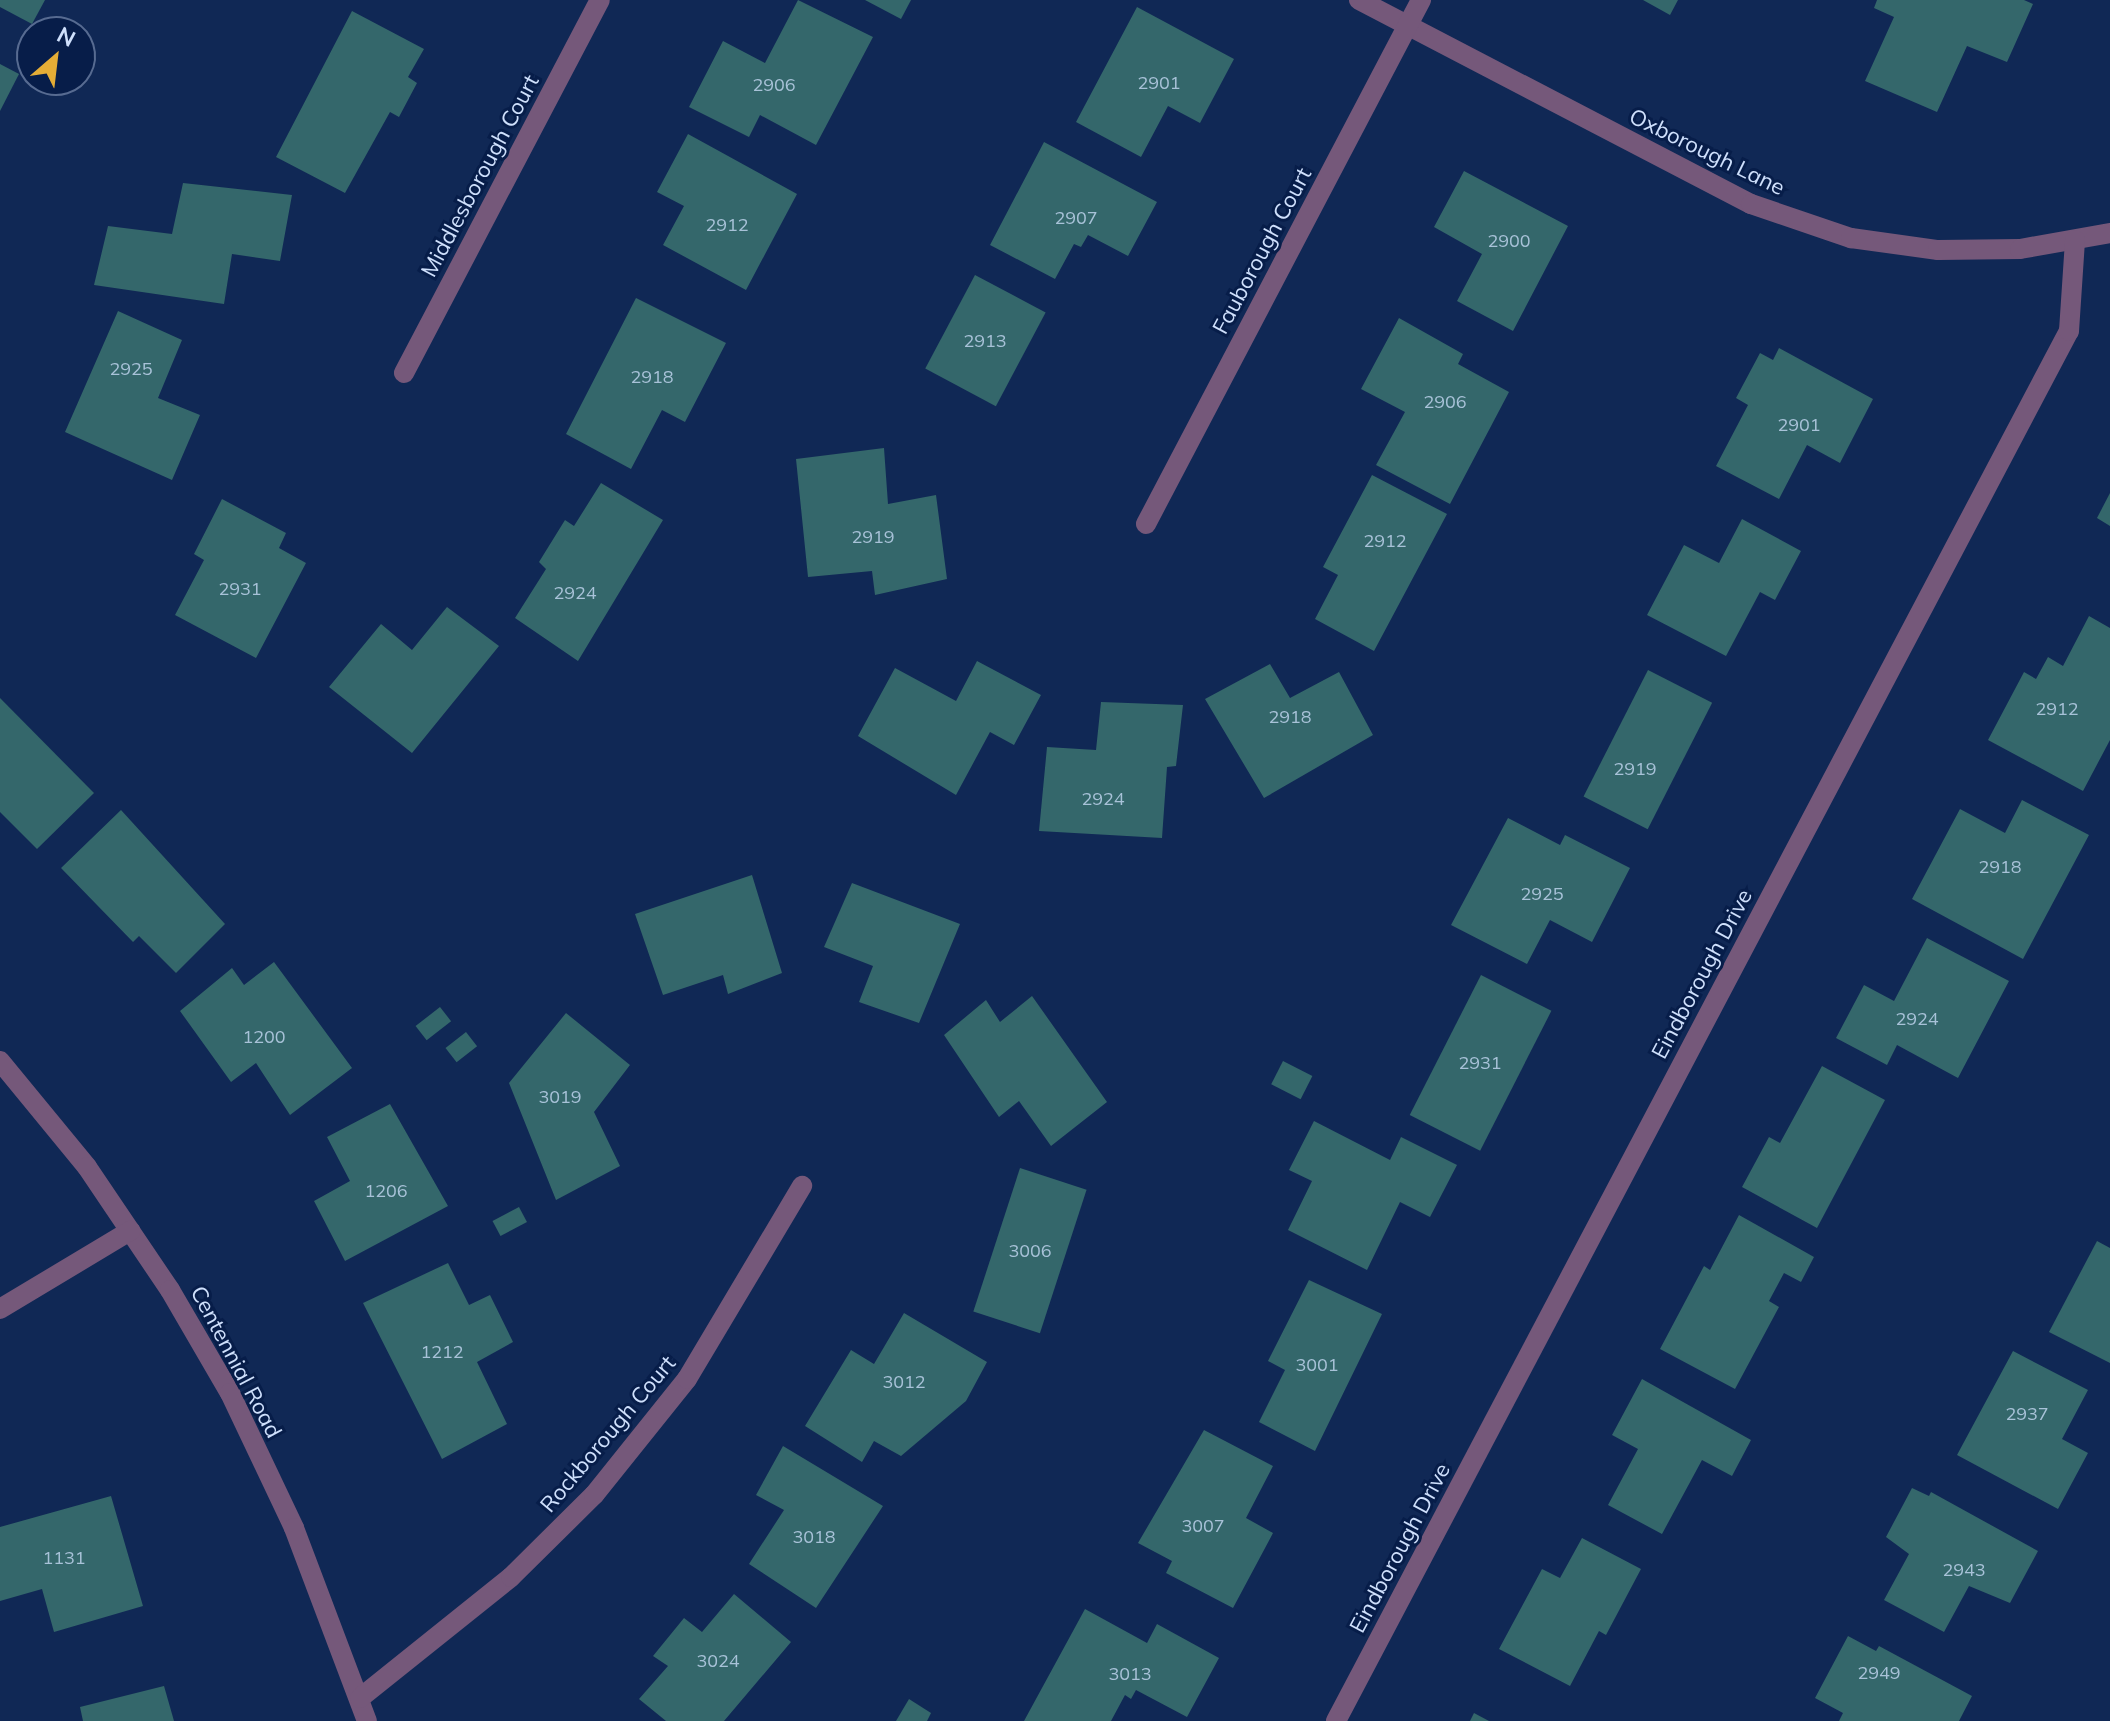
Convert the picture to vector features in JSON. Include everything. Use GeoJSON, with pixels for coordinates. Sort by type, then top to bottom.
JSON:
{"type":"FeatureCollection","features":[{"type":"Feature","properties":{"kind":"street","name":"Middlesborough Court"},"geometry":{"type":"LineString","coordinates":[[404,373],[600,0]]}},
{"type":"Feature","properties":{"kind":"street","name":"Oxborough Lane"},"geometry":{"type":"LineString","coordinates":[[1359,0],[1751,204],[1851,238],[1938,250],[2020,249],[2110,233]]}},
{"type":"Feature","properties":{"kind":"street","name":"Fauborough Court"},"geometry":{"type":"LineString","coordinates":[[1146,524],[1421,0]]}},
{"type":"Feature","properties":{"kind":"street","name":"Eindborough Drive"},"geometry":{"type":"LineString","coordinates":[[1336,1721],[2069,331],[2075,240]]}},
{"type":"Feature","properties":{"kind":"street","name":"Centennial Road"},"geometry":{"type":"LineString","coordinates":[[0,1061],[87,1167],[230,1393],[294,1528],[367,1721]]}},
{"type":"Feature","properties":{"kind":"street","name":"Rockborough Court"},"geometry":{"type":"LineString","coordinates":[[360,1698],[511,1577],[594,1495],[687,1379],[746,1287],[802,1186]]}},
{"type":"Feature","properties":{"kind":"street"},"geometry":{"type":"LineString","coordinates":[[0,1309],[130,1231]]}},
{"type":"Feature","properties":{"kind":"building"},"geometry":{"type":"Polygon","coordinates":[[[0,0],[45,0],[36,16],[17,16],[0,7],[0,0]]]}},
{"type":"Feature","properties":{"kind":"building"},"geometry":{"type":"Polygon","coordinates":[[[798,0],[873,37],[816,145],[760,115],[749,137],[689,107],[723,41],[765,63],[798,0]]]}},
{"type":"Feature","properties":{"kind":"building"},"geometry":{"type":"Polygon","coordinates":[[[865,0],[911,0],[901,19],[865,0]]]}},
{"type":"Feature","properties":{"kind":"building"},"geometry":{"type":"Polygon","coordinates":[[[1643,0],[1678,0],[1670,15],[1643,0]]]}},
{"type":"Feature","properties":{"kind":"building"},"geometry":{"type":"Polygon","coordinates":[[[1877,0],[2024,0],[2033,4],[2007,62],[1967,46],[1937,112],[1865,81],[1894,17],[1874,8],[1877,0]]]}},
{"type":"Feature","properties":{"kind":"building"},"geometry":{"type":"Polygon","coordinates":[[[1137,7],[1234,59],[1200,123],[1168,106],[1141,157],[1076,122],[1137,7]]]}},
{"type":"Feature","properties":{"kind":"building"},"geometry":{"type":"Polygon","coordinates":[[[352,11],[424,49],[408,77],[417,83],[399,117],[390,112],[345,193],[276,157],[352,11]]]}},
{"type":"Feature","properties":{"kind":"building"},"geometry":{"type":"Polygon","coordinates":[[[0,64],[16,72],[16,80],[0,111],[0,64]]]}},
{"type":"Feature","properties":{"kind":"building"},"geometry":{"type":"Polygon","coordinates":[[[688,134],[797,194],[746,290],[663,245],[684,206],[657,192],[688,134]]]}},
{"type":"Feature","properties":{"kind":"building"},"geometry":{"type":"Polygon","coordinates":[[[1044,142],[1157,202],[1128,256],[1088,235],[1081,247],[1074,244],[1055,279],[990,245],[1044,142]]]}},
{"type":"Feature","properties":{"kind":"building"},"geometry":{"type":"Polygon","coordinates":[[[1464,171],[1568,226],[1513,331],[1457,301],[1482,254],[1434,227],[1464,171]]]}},
{"type":"Feature","properties":{"kind":"building"},"geometry":{"type":"Polygon","coordinates":[[[183,183],[292,195],[280,261],[232,254],[224,304],[94,285],[108,226],[172,234],[183,183]]]}},
{"type":"Feature","properties":{"kind":"building"},"geometry":{"type":"Polygon","coordinates":[[[975,275],[1046,313],[996,406],[925,369],[975,275]]]}},
{"type":"Feature","properties":{"kind":"building"},"geometry":{"type":"Polygon","coordinates":[[[636,298],[726,343],[685,422],[662,410],[631,469],[566,434],[636,298]]]}},
{"type":"Feature","properties":{"kind":"building"},"geometry":{"type":"Polygon","coordinates":[[[118,311],[182,340],[158,398],[200,415],[172,480],[65,432],[118,311]]]}},
{"type":"Feature","properties":{"kind":"building"},"geometry":{"type":"Polygon","coordinates":[[[1399,318],[1463,354],[1458,364],[1509,392],[1450,504],[1376,465],[1405,412],[1361,389],[1399,318]]]}},
{"type":"Feature","properties":{"kind":"building"},"geometry":{"type":"Polygon","coordinates":[[[1779,348],[1873,399],[1840,463],[1807,445],[1779,499],[1716,466],[1748,405],[1736,398],[1760,353],[1773,360],[1779,348]]]}},
{"type":"Feature","properties":{"kind":"building"},"geometry":{"type":"Polygon","coordinates":[[[884,448],[888,504],[936,495],[947,579],[875,595],[872,571],[808,577],[796,459],[884,448]]]}},
{"type":"Feature","properties":{"kind":"building"},"geometry":{"type":"Polygon","coordinates":[[[1372,475],[1447,514],[1374,651],[1315,619],[1338,575],[1323,567],[1372,475]]]}},
{"type":"Feature","properties":{"kind":"building"},"geometry":{"type":"Polygon","coordinates":[[[601,483],[663,520],[578,661],[515,618],[546,569],[539,562],[565,520],[574,526],[601,483]]]}},
{"type":"Feature","properties":{"kind":"building"},"geometry":{"type":"Polygon","coordinates":[[[2110,493],[2110,526],[2097,518],[2110,493]]]}},
{"type":"Feature","properties":{"kind":"building"},"geometry":{"type":"Polygon","coordinates":[[[222,499],[286,533],[279,548],[306,563],[256,658],[175,615],[204,560],[194,554],[222,499]]]}},
{"type":"Feature","properties":{"kind":"building"},"geometry":{"type":"Polygon","coordinates":[[[1742,519],[1801,551],[1775,600],[1760,592],[1726,656],[1647,615],[1684,545],[1719,563],[1742,519]]]}},
{"type":"Feature","properties":{"kind":"building"},"geometry":{"type":"Polygon","coordinates":[[[447,607],[499,646],[412,753],[329,687],[381,624],[412,650],[447,607]]]}},
{"type":"Feature","properties":{"kind":"building"},"geometry":{"type":"Polygon","coordinates":[[[2089,616],[2110,628],[2110,740],[2083,791],[1988,740],[2024,672],[2036,679],[2048,657],[2063,666],[2089,616]]]}},
{"type":"Feature","properties":{"kind":"building"},"geometry":{"type":"Polygon","coordinates":[[[977,661],[1041,695],[1014,745],[990,732],[956,795],[858,736],[895,668],[956,701],[977,661]]]}},
{"type":"Feature","properties":{"kind":"building"},"geometry":{"type":"Polygon","coordinates":[[[1270,664],[1290,698],[1339,672],[1373,735],[1264,798],[1205,699],[1270,664]]]}},
{"type":"Feature","properties":{"kind":"building"},"geometry":{"type":"Polygon","coordinates":[[[1648,670],[1712,703],[1648,829],[1584,797],[1648,670]]]}},
{"type":"Feature","properties":{"kind":"building"},"geometry":{"type":"Polygon","coordinates":[[[0,698],[94,793],[37,849],[0,812],[0,698]]]}},
{"type":"Feature","properties":{"kind":"building"},"geometry":{"type":"Polygon","coordinates":[[[1101,702],[1183,705],[1176,766],[1167,767],[1162,838],[1039,831],[1047,747],[1096,750],[1101,702]]]}},
{"type":"Feature","properties":{"kind":"building"},"geometry":{"type":"Polygon","coordinates":[[[2022,800],[2089,835],[2023,959],[1912,899],[1960,809],[2005,833],[2022,800]]]}},
{"type":"Feature","properties":{"kind":"building"},"geometry":{"type":"Polygon","coordinates":[[[121,810],[225,924],[176,973],[139,936],[133,942],[61,868],[121,810]]]}},
{"type":"Feature","properties":{"kind":"building"},"geometry":{"type":"Polygon","coordinates":[[[1508,818],[1560,845],[1565,835],[1630,868],[1592,942],[1550,920],[1527,964],[1451,925],[1508,818]]]}},
{"type":"Feature","properties":{"kind":"building"},"geometry":{"type":"Polygon","coordinates":[[[752,875],[782,973],[728,994],[723,975],[663,995],[635,914],[752,875]]]}},
{"type":"Feature","properties":{"kind":"building"},"geometry":{"type":"Polygon","coordinates":[[[852,883],[960,924],[919,1023],[859,1002],[873,966],[824,947],[852,883]]]}},
{"type":"Feature","properties":{"kind":"building"},"geometry":{"type":"Polygon","coordinates":[[[1927,938],[2009,981],[1958,1078],[1897,1045],[1887,1065],[1836,1038],[1864,985],[1894,1001],[1927,938]]]}},
{"type":"Feature","properties":{"kind":"building"},"geometry":{"type":"Polygon","coordinates":[[[274,962],[352,1068],[290,1115],[256,1063],[231,1082],[180,1011],[232,968],[244,985],[274,962]]]}},
{"type":"Feature","properties":{"kind":"building"},"geometry":{"type":"Polygon","coordinates":[[[1481,975],[1551,1011],[1480,1151],[1410,1115],[1481,975]]]}},
{"type":"Feature","properties":{"kind":"building"},"geometry":{"type":"Polygon","coordinates":[[[1032,996],[1107,1102],[1051,1146],[1019,1101],[999,1117],[944,1035],[986,1000],[1000,1022],[1032,996]]]}},
{"type":"Feature","properties":{"kind":"building"},"geometry":{"type":"Polygon","coordinates":[[[440,1007],[451,1021],[427,1040],[416,1026],[440,1007]]]}},
{"type":"Feature","properties":{"kind":"building"},"geometry":{"type":"Polygon","coordinates":[[[566,1013],[630,1065],[594,1112],[620,1166],[556,1200],[509,1083],[566,1013]]]}},
{"type":"Feature","properties":{"kind":"building"},"geometry":{"type":"Polygon","coordinates":[[[466,1032],[477,1046],[457,1062],[446,1048],[466,1032]]]}},
{"type":"Feature","properties":{"kind":"building"},"geometry":{"type":"Polygon","coordinates":[[[1283,1061],[1312,1076],[1301,1099],[1271,1084],[1283,1061]]]}},
{"type":"Feature","properties":{"kind":"building"},"geometry":{"type":"Polygon","coordinates":[[[1822,1066],[1885,1100],[1817,1228],[1742,1187],[1769,1137],[1780,1143],[1822,1066]]]}},
{"type":"Feature","properties":{"kind":"building"},"geometry":{"type":"Polygon","coordinates":[[[390,1104],[448,1206],[345,1261],[314,1201],[350,1181],[327,1137],[390,1104]]]}},
{"type":"Feature","properties":{"kind":"building"},"geometry":{"type":"Polygon","coordinates":[[[1314,1121],[1390,1160],[1401,1137],[1457,1165],[1430,1217],[1400,1202],[1367,1270],[1288,1230],[1312,1181],[1289,1170],[1314,1121]]]}},
{"type":"Feature","properties":{"kind":"building"},"geometry":{"type":"Polygon","coordinates":[[[1020,1168],[1087,1190],[1040,1333],[973,1312],[1020,1168]]]}},
{"type":"Feature","properties":{"kind":"building"},"geometry":{"type":"Polygon","coordinates":[[[519,1207],[527,1222],[500,1236],[493,1221],[519,1207]]]}},
{"type":"Feature","properties":{"kind":"building"},"geometry":{"type":"Polygon","coordinates":[[[1739,1215],[1814,1257],[1801,1282],[1784,1273],[1769,1301],[1779,1307],[1735,1389],[1660,1349],[1704,1266],[1710,1270],[1739,1215]]]}},
{"type":"Feature","properties":{"kind":"building"},"geometry":{"type":"Polygon","coordinates":[[[2097,1241],[2110,1248],[2110,1363],[2049,1332],[2097,1241]]]}},
{"type":"Feature","properties":{"kind":"building"},"geometry":{"type":"Polygon","coordinates":[[[448,1263],[469,1305],[490,1295],[513,1342],[477,1362],[507,1424],[442,1459],[363,1303],[448,1263]]]}},
{"type":"Feature","properties":{"kind":"building"},"geometry":{"type":"Polygon","coordinates":[[[1309,1280],[1382,1314],[1315,1451],[1259,1422],[1285,1370],[1268,1361],[1309,1280]]]}},
{"type":"Feature","properties":{"kind":"building"},"geometry":{"type":"Polygon","coordinates":[[[904,1313],[987,1362],[966,1401],[901,1456],[874,1441],[862,1462],[805,1426],[851,1350],[874,1364],[904,1313]]]}},
{"type":"Feature","properties":{"kind":"building"},"geometry":{"type":"Polygon","coordinates":[[[2013,1351],[2088,1390],[2062,1439],[2088,1453],[2058,1509],[1957,1455],[2013,1351]]]}},
{"type":"Feature","properties":{"kind":"building"},"geometry":{"type":"Polygon","coordinates":[[[1642,1379],[1751,1440],[1732,1476],[1702,1460],[1662,1534],[1608,1505],[1638,1449],[1612,1435],[1642,1379]]]}},
{"type":"Feature","properties":{"kind":"building"},"geometry":{"type":"Polygon","coordinates":[[[1204,1430],[1273,1466],[1246,1518],[1273,1533],[1233,1608],[1166,1573],[1172,1561],[1138,1543],[1204,1430]]]}},
{"type":"Feature","properties":{"kind":"building"},"geometry":{"type":"Polygon","coordinates":[[[783,1446],[883,1506],[816,1608],[749,1564],[784,1510],[756,1495],[783,1446]]]}},
{"type":"Feature","properties":{"kind":"building"},"geometry":{"type":"Polygon","coordinates":[[[1912,1488],[1929,1496],[1931,1492],[2038,1551],[2010,1603],[1969,1586],[1944,1632],[1884,1600],[1909,1554],[1886,1537],[1912,1488]]]}},
{"type":"Feature","properties":{"kind":"building"},"geometry":{"type":"Polygon","coordinates":[[[111,1496],[143,1606],[54,1632],[42,1589],[0,1601],[0,1527],[111,1496]]]}},
{"type":"Feature","properties":{"kind":"building"},"geometry":{"type":"Polygon","coordinates":[[[1582,1538],[1641,1569],[1606,1635],[1599,1631],[1570,1686],[1499,1649],[1542,1569],[1560,1578],[1582,1538]]]}},
{"type":"Feature","properties":{"kind":"building"},"geometry":{"type":"Polygon","coordinates":[[[734,1594],[791,1642],[724,1721],[666,1721],[639,1699],[668,1666],[653,1656],[684,1618],[702,1632],[734,1594]]]}},
{"type":"Feature","properties":{"kind":"building"},"geometry":{"type":"Polygon","coordinates":[[[1085,1609],[1147,1643],[1157,1624],[1219,1658],[1187,1717],[1136,1690],[1131,1699],[1125,1695],[1111,1721],[1024,1721],[1085,1609]]]}},
{"type":"Feature","properties":{"kind":"building"},"geometry":{"type":"Polygon","coordinates":[[[1848,1636],[1876,1651],[1879,1646],[1972,1696],[1959,1721],[1839,1721],[1843,1713],[1815,1698],[1848,1636]]]}},
{"type":"Feature","properties":{"kind":"building"},"geometry":{"type":"Polygon","coordinates":[[[164,1686],[174,1721],[83,1721],[80,1707],[164,1686]]]}},
{"type":"Feature","properties":{"kind":"building"},"geometry":{"type":"Polygon","coordinates":[[[909,1699],[931,1713],[927,1721],[896,1721],[909,1699]]]}},
{"type":"Feature","properties":{"kind":"building"},"geometry":{"type":"Polygon","coordinates":[[[1474,1713],[1489,1721],[1470,1721],[1474,1713]]]}}]}
